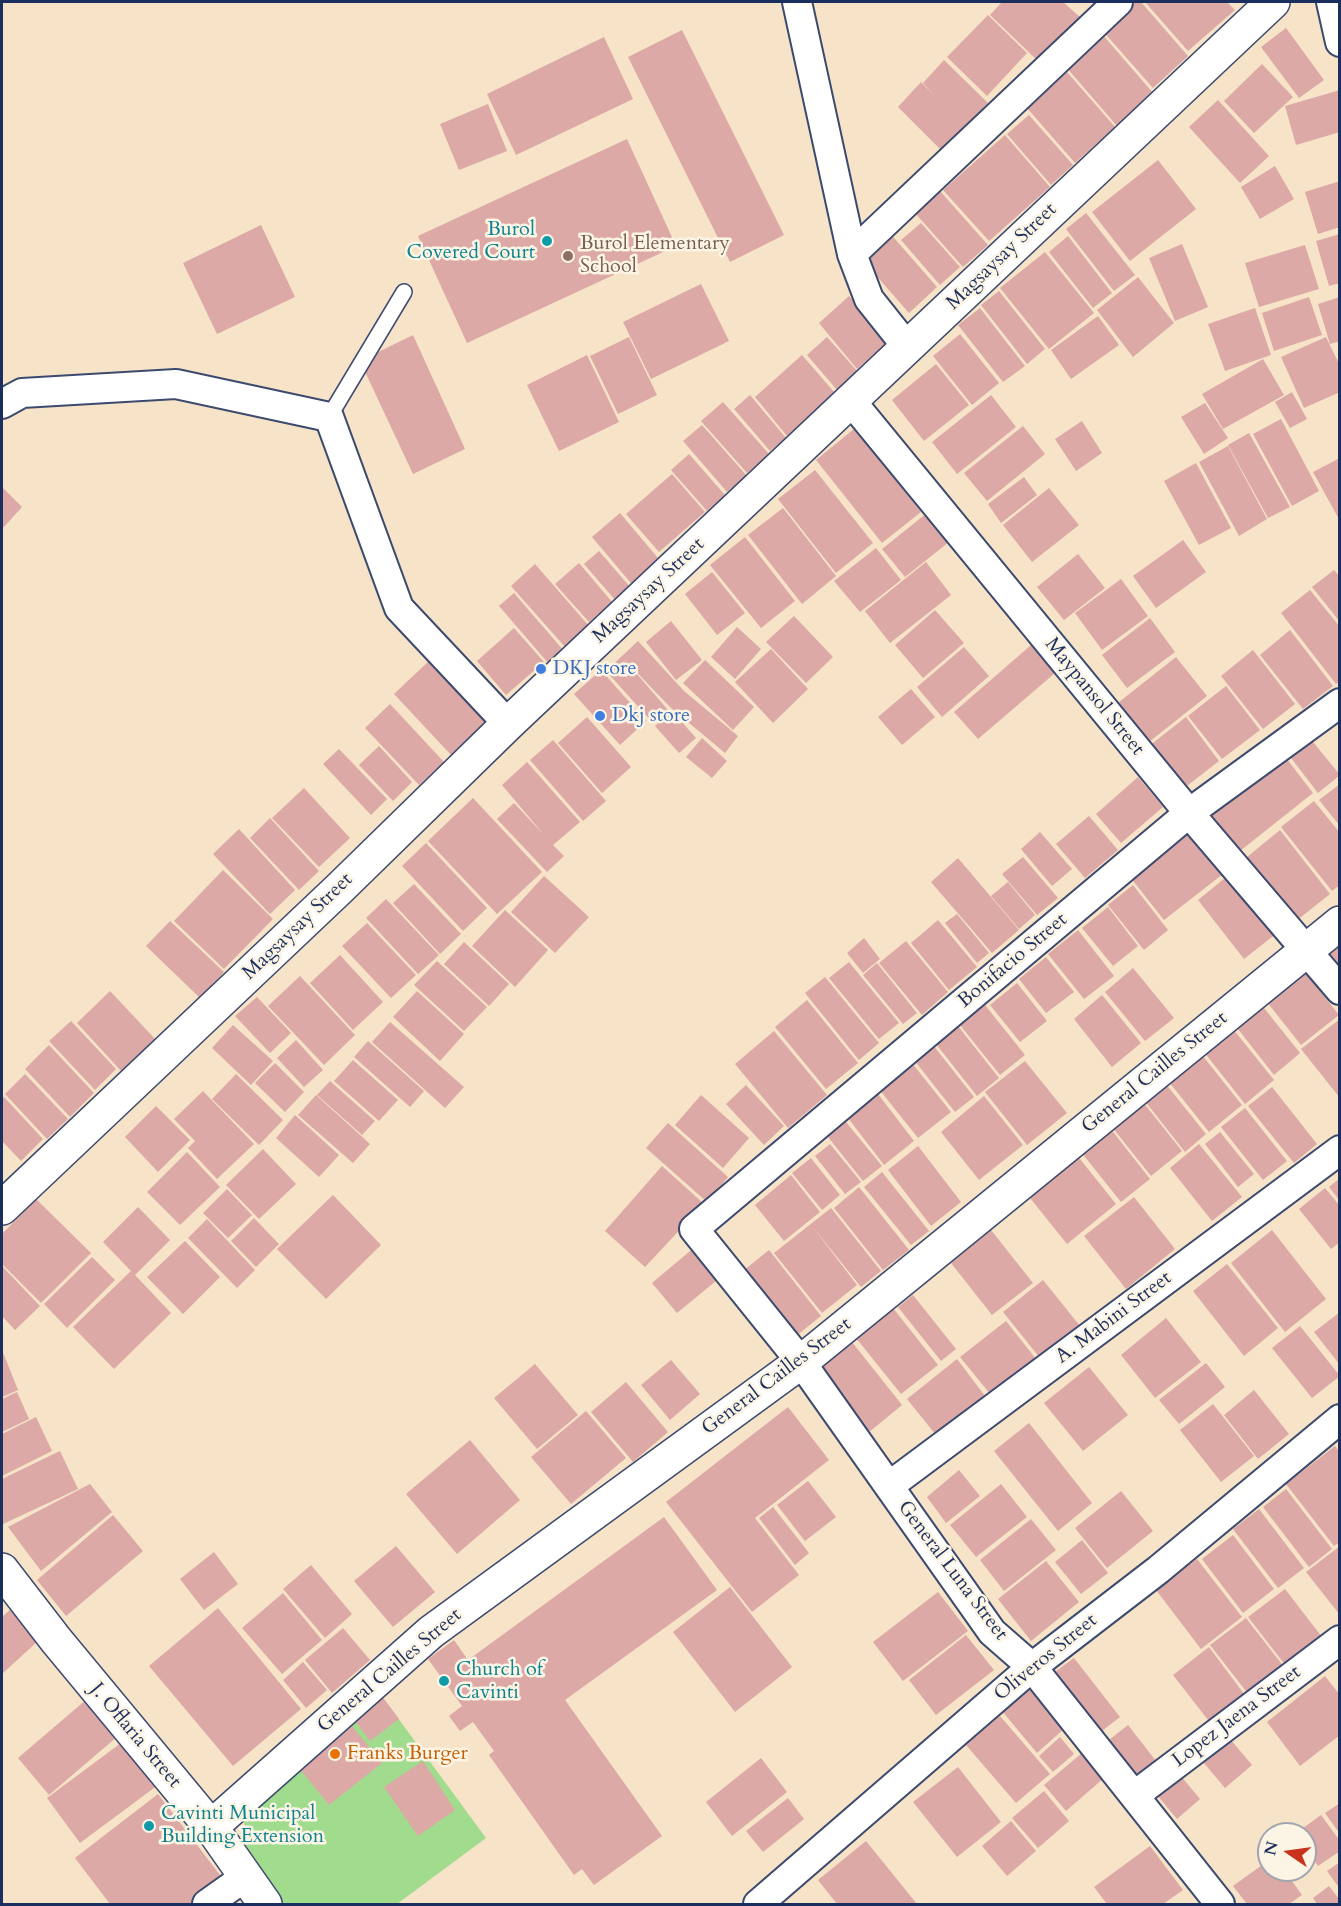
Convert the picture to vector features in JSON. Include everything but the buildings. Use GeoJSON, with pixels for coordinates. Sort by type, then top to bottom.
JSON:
{"type":"FeatureCollection","features":[{"type":"Feature","properties":{"kind":"street"},"geometry":{"type":"LineString","coordinates":[[797,2],[852,254],[869,299],[908,348]]}},
{"type":"Feature","properties":{"kind":"street"},"geometry":{"type":"LineString","coordinates":[[852,254],[1118,2]]}},
{"type":"Feature","properties":{"kind":"street","name":"Magsaysay Street"},"geometry":{"type":"LineString","coordinates":[[2,1208],[340,888],[508,724],[1273,2]]}},
{"type":"Feature","properties":{"kind":"street"},"geometry":{"type":"LineString","coordinates":[[1331,2],[1340,42]]}},
{"type":"Feature","properties":{"kind":"street"},"geometry":{"type":"LineString","coordinates":[[2,405],[22,393],[176,384],[330,417],[399,608],[508,724]]}},
{"type":"Feature","properties":{"kind":"street","name":"Maypansol Street"},"geometry":{"type":"LineString","coordinates":[[851,401],[1189,813],[1340,990]]}},
{"type":"Feature","properties":{"kind":"street","name":"Bonifacio Street"},"geometry":{"type":"LineString","coordinates":[[694,1229],[1189,813],[1340,703]]}},
{"type":"Feature","properties":{"kind":"street","name":"General Cailles Street"},"geometry":{"type":"LineString","coordinates":[[211,1827],[431,1632],[801,1362],[1340,923]]}},
{"type":"Feature","properties":{"kind":"street","name":"A. Mabini Street"},"geometry":{"type":"LineString","coordinates":[[889,1486],[1340,1150]]}},
{"type":"Feature","properties":{"kind":"street","name":"General Luna Street"},"geometry":{"type":"LineString","coordinates":[[694,1229],[801,1362],[992,1632],[1032,1667],[1220,1905]]}},
{"type":"Feature","properties":{"kind":"street","name":"Oliveros Street"},"geometry":{"type":"LineString","coordinates":[[758,1905],[1032,1667],[1158,1570],[1340,1419]]}},
{"type":"Feature","properties":{"kind":"street","name":"J. Oflaria Street"},"geometry":{"type":"LineString","coordinates":[[2,1570],[56,1641],[211,1827],[264,1905]]}},
{"type":"Feature","properties":{"kind":"street","name":"Lopez Jaena Street"},"geometry":{"type":"LineString","coordinates":[[1135,1795],[1340,1640]]}},
{"type":"Feature","properties":{"kind":"street"},"geometry":{"type":"LineString","coordinates":[[207,1905],[245,1877]]}},
{"type":"Feature","properties":{"kind":"lane"},"geometry":{"type":"LineString","coordinates":[[330,417],[404,292]]}},
{"type":"Feature","properties":{"kind":"green space"},"geometry":{"type":"Polygon","coordinates":[[[381,1695],[486,1838],[397,1904],[284,1904],[246,1846],[244,1819],[381,1695]]]}},
{"type":"Feature","properties":{"kind":"place","name":"Burol Covered Court"},"geometry":{"type":"Point","coordinates":[547,241]}},
{"type":"Feature","properties":{"kind":"place","name":"Burol Elementary School"},"geometry":{"type":"Point","coordinates":[568,256]}},
{"type":"Feature","properties":{"kind":"place","name":"DKJ store"},"geometry":{"type":"Point","coordinates":[541,669]}},
{"type":"Feature","properties":{"kind":"place","name":"Dkj store"},"geometry":{"type":"Point","coordinates":[600,716]}},
{"type":"Feature","properties":{"kind":"place","name":"Church of Cavinti"},"geometry":{"type":"Point","coordinates":[444,1681]}},
{"type":"Feature","properties":{"kind":"place","name":"Franks Burger"},"geometry":{"type":"Point","coordinates":[335,1754]}},
{"type":"Feature","properties":{"kind":"place","name":"Cavinti Municipal Building Extension"},"geometry":{"type":"Point","coordinates":[149,1826]}}]}
